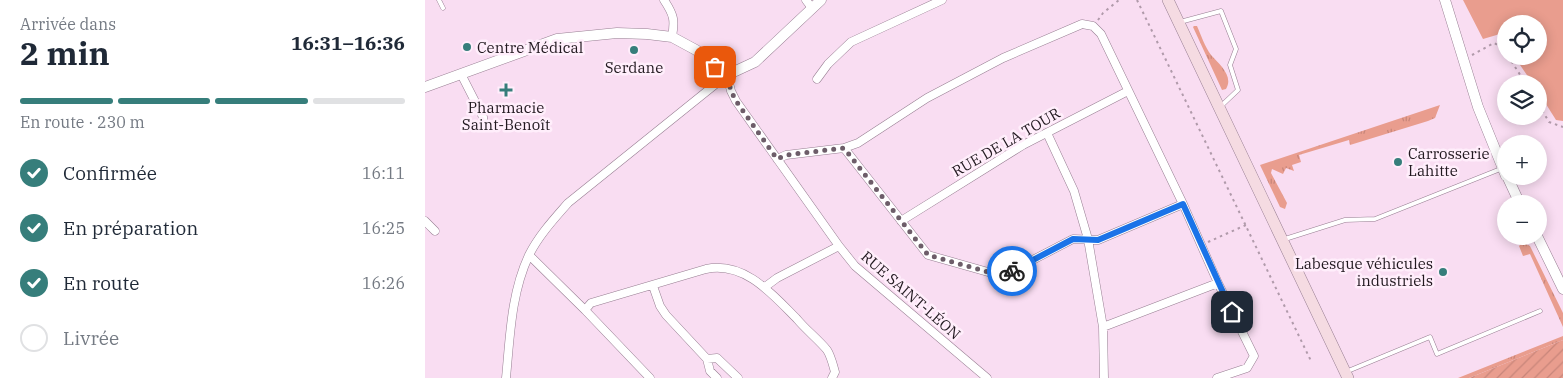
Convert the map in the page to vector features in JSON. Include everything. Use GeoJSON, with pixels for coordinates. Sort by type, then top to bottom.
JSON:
{"type":"FeatureCollection","features":[{"type":"Feature","properties":{"kind":"main road"},"geometry":{"type":"LineString","coordinates":[[1168,0],[1346,373]]}},
{"type":"Feature","properties":{"kind":"street"},"geometry":{"type":"LineString","coordinates":[[664,0],[673,14],[675,22],[672,38]]}},
{"type":"Feature","properties":{"kind":"street"},"geometry":{"type":"LineString","coordinates":[[506,378],[516,295],[529,255],[551,222],[569,203],[727,75],[755,62],[809,4],[821,0]]}},
{"type":"Feature","properties":{"kind":"street"},"geometry":{"type":"LineString","coordinates":[[921,0],[923,8]]}},
{"type":"Feature","properties":{"kind":"street"},"geometry":{"type":"LineString","coordinates":[[817,79],[827,64],[851,42],[942,0]]}},
{"type":"Feature","properties":{"kind":"street"},"geometry":{"type":"LineString","coordinates":[[1445,0],[1477,107],[1497,154]]}},
{"type":"Feature","properties":{"kind":"street"},"geometry":{"type":"LineString","coordinates":[[777,159],[786,155],[844,148],[858,143],[927,98],[1003,58],[1082,24],[1093,26],[1101,34],[1254,356],[1247,368],[1217,378]]}},
{"type":"Feature","properties":{"kind":"street"},"geometry":{"type":"LineString","coordinates":[[425,87],[557,39],[617,33],[647,34],[672,38],[696,50],[727,75]]}},
{"type":"Feature","properties":{"kind":"street"},"geometry":{"type":"LineString","coordinates":[[461,74],[483,117],[484,126]]}},
{"type":"Feature","properties":{"kind":"street","name":"RUE SAINT-LÉON"},"geometry":{"type":"LineString","coordinates":[[727,75],[736,101],[855,266],[987,378]]}},
{"type":"Feature","properties":{"kind":"street","name":"RUE DE LA TOUR"},"geometry":{"type":"LineString","coordinates":[[901,221],[1023,146],[1128,91]]}},
{"type":"Feature","properties":{"kind":"street"},"geometry":{"type":"LineString","coordinates":[[1047,133],[1075,192],[1088,239],[1103,327],[1104,378]]}},
{"type":"Feature","properties":{"kind":"street"},"geometry":{"type":"LineString","coordinates":[[844,148],[928,255],[1002,276],[1073,239],[1098,240],[1183,204]]}},
{"type":"Feature","properties":{"kind":"street"},"geometry":{"type":"LineString","coordinates":[[425,221],[435,232]]}},
{"type":"Feature","properties":{"kind":"street"},"geometry":{"type":"LineString","coordinates":[[1541,245],[1563,289]]}},
{"type":"Feature","properties":{"kind":"street"},"geometry":{"type":"LineString","coordinates":[[765,287],[777,278],[839,246]]}},
{"type":"Feature","properties":{"kind":"street"},"geometry":{"type":"LineString","coordinates":[[529,255],[650,378]]}},
{"type":"Feature","properties":{"kind":"street"},"geometry":{"type":"LineString","coordinates":[[585,310],[591,303],[717,267],[738,271],[750,276],[765,287],[828,352],[835,372],[832,378]]}},
{"type":"Feature","properties":{"kind":"street"},"geometry":{"type":"LineString","coordinates":[[1103,327],[1218,283]]}},
{"type":"Feature","properties":{"kind":"street"},"geometry":{"type":"LineString","coordinates":[[653,286],[660,306],[707,359],[710,371],[717,378]]}},
{"type":"Feature","properties":{"kind":"street"},"geometry":{"type":"LineString","coordinates":[[707,359],[717,358],[738,378]]}},
{"type":"Feature","properties":{"kind":"lane"},"geometry":{"type":"LineString","coordinates":[[439,0],[443,8]]}},
{"type":"Feature","properties":{"kind":"lane"},"geometry":{"type":"LineString","coordinates":[[1179,22],[1221,11],[1236,49],[1230,65],[1238,90],[1219,108]]}},
{"type":"Feature","properties":{"kind":"lane"},"geometry":{"type":"LineString","coordinates":[[1282,240],[1345,220],[1375,219],[1497,176]]}},
{"type":"Feature","properties":{"kind":"lane"},"geometry":{"type":"LineString","coordinates":[[1346,373],[1429,337],[1437,354],[1540,311]]}},
{"type":"Feature","properties":{"kind":"path"},"geometry":{"type":"LineString","coordinates":[[1093,26],[1103,13],[1119,0]]}},
{"type":"Feature","properties":{"kind":"path"},"geometry":{"type":"LineString","coordinates":[[1137,0],[1311,361]]}},
{"type":"Feature","properties":{"kind":"path"},"geometry":{"type":"LineString","coordinates":[[1463,60],[1494,43],[1497,45]]}},
{"type":"Feature","properties":{"kind":"path"},"geometry":{"type":"LineString","coordinates":[[1547,119],[1549,122],[1563,127]]}},
{"type":"Feature","properties":{"kind":"path"},"geometry":{"type":"LineString","coordinates":[[1201,246],[1246,225]]}},
{"type":"Feature","properties":{"kind":"green space"},"geometry":{"type":"Polygon","coordinates":[[[1463,0],[1563,0],[1563,121],[1556,120],[1547,106],[1547,75],[1527,75],[1520,65],[1547,65],[1547,15],[1497,15],[1497,35],[1483,39],[1463,0]]]}},
{"type":"Feature","properties":{"kind":"green space"},"geometry":{"type":"Polygon","coordinates":[[[1194,26],[1197,26],[1209,52],[1227,75],[1228,84],[1226,89],[1222,90],[1194,26]]]}},
{"type":"Feature","properties":{"kind":"green space"},"geometry":{"type":"Polygon","coordinates":[[[1440,105],[1435,118],[1428,121],[1350,145],[1349,140],[1299,155],[1301,162],[1292,165],[1294,171],[1286,168],[1283,174],[1272,169],[1271,173],[1287,203],[1285,209],[1280,207],[1260,165],[1440,105]]]}},
{"type":"Feature","properties":{"kind":"green space"},"geometry":{"type":"Polygon","coordinates":[[[1519,246],[1530,246],[1563,313],[1563,327],[1530,254],[1523,256],[1519,246]]]}},
{"type":"Feature","properties":{"kind":"green space"},"geometry":{"type":"Polygon","coordinates":[[[1563,336],[1563,340],[1469,378],[1458,378],[1563,336]]]}},
{"type":"Feature","properties":{"kind":"green space"},"geometry":{"type":"Polygon","coordinates":[[[1563,340],[1563,378],[1469,378],[1563,340]]]}},
{"type":"Feature","properties":{"kind":"way so far"},"geometry":{"type":"LineString","coordinates":[[715,67],[727,75],[736,101],[777,159],[786,155],[844,148],[928,255],[1002,276],[1012,271]]}},
{"type":"Feature","properties":{"kind":"place","name":"Centre Médical"},"geometry":{"type":"Point","coordinates":[467,47]}},
{"type":"Feature","properties":{"kind":"place","name":"Serdane"},"geometry":{"type":"Point","coordinates":[634,50]}},
{"type":"Feature","properties":{"kind":"place","name":"Pharmacie Saint-Benoît"},"geometry":{"type":"Point","coordinates":[506,90]}},
{"type":"Feature","properties":{"kind":"place","name":"Carrosserie Lahitte"},"geometry":{"type":"Point","coordinates":[1398,162]}},
{"type":"Feature","properties":{"kind":"place","name":"Labesque véhicules industriels"},"geometry":{"type":"Point","coordinates":[1443,272]}},
{"type":"Feature","properties":{"kind":"route"},"geometry":{"type":"LineString","coordinates":[[1012,271],[1073,239],[1098,240],[1183,204],[1232,312]]}}]}
